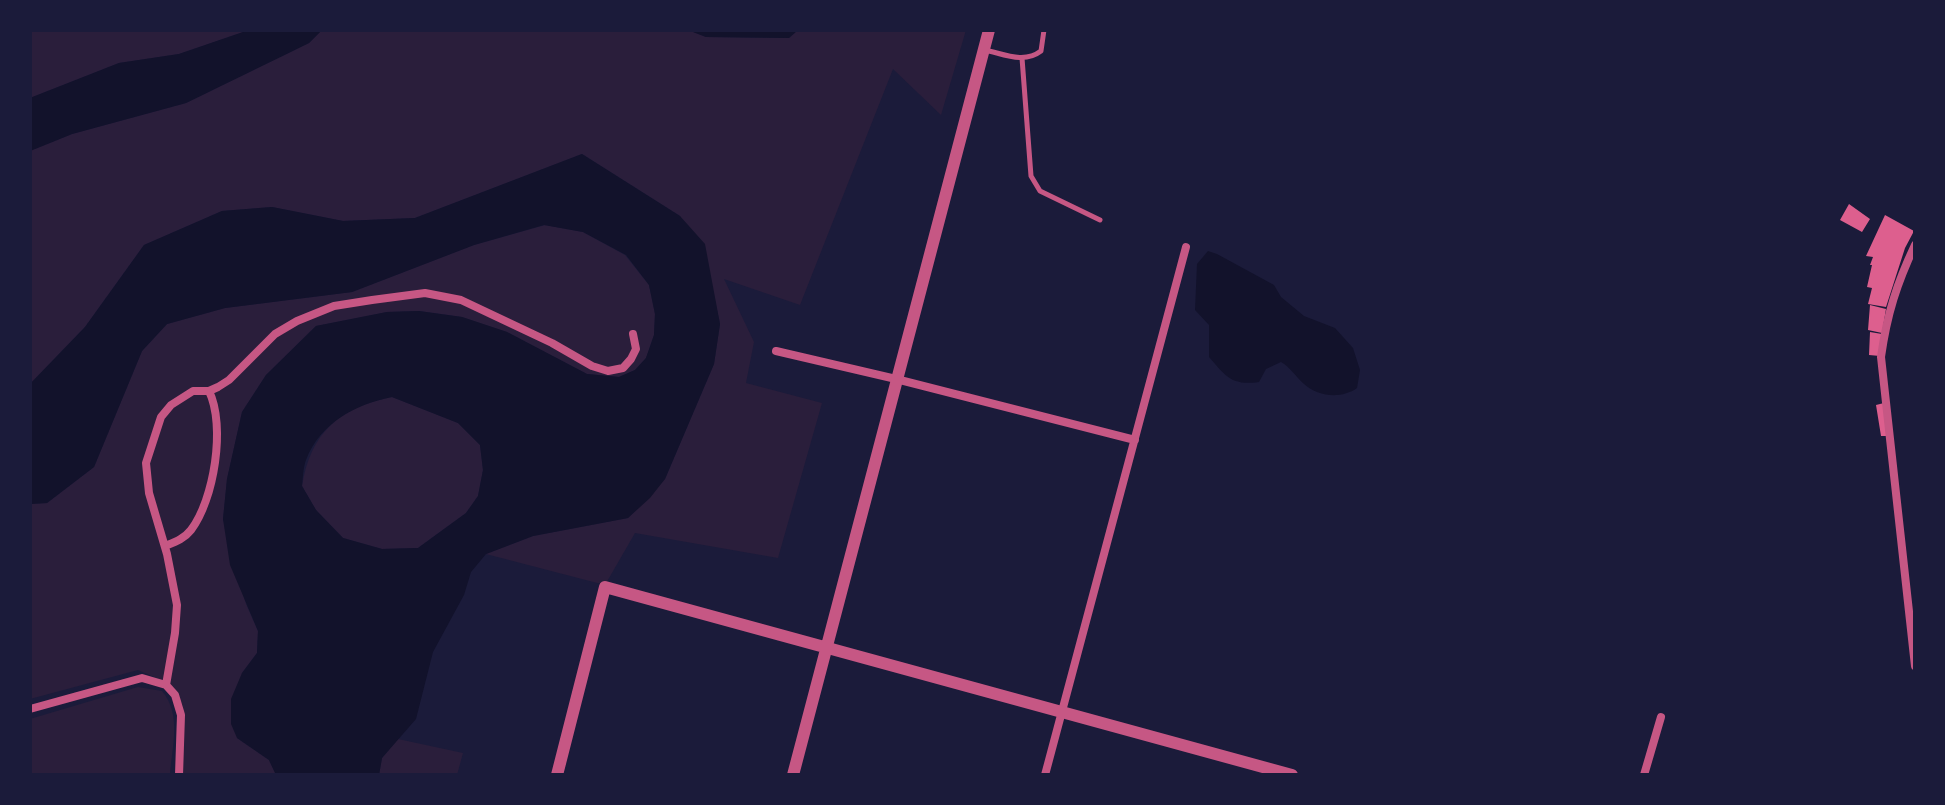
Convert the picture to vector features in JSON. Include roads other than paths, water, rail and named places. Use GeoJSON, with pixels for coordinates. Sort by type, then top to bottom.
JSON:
{"type":"FeatureCollection","features":[{"type":"Feature","properties":{"kind":"street"},"geometry":{"type":"LineString","coordinates":[[793,775],[989,30]]}},
{"type":"Feature","properties":{"kind":"street"},"geometry":{"type":"LineString","coordinates":[[1915,245],[1900,276],[1887,315],[1881,357],[1915,666]]}},
{"type":"Feature","properties":{"kind":"street"},"geometry":{"type":"LineString","coordinates":[[1045,775],[1186,247]]}},
{"type":"Feature","properties":{"kind":"street"},"geometry":{"type":"LineString","coordinates":[[166,685],[173,654],[177,605],[146,463],[161,417],[171,405],[193,391],[209,391],[229,380],[275,334],[297,321],[334,306],[372,300],[425,293],[461,300],[592,366],[608,371],[623,368],[631,359],[636,349],[633,334]]}},
{"type":"Feature","properties":{"kind":"street"},"geometry":{"type":"LineString","coordinates":[[776,351],[1135,440]]}},
{"type":"Feature","properties":{"kind":"street"},"geometry":{"type":"LineString","coordinates":[[165,546],[180,540],[192,528],[209,485],[218,441],[213,399],[209,391]]}},
{"type":"Feature","properties":{"kind":"street"},"geometry":{"type":"LineString","coordinates":[[557,775],[605,587],[1292,775]]}},
{"type":"Feature","properties":{"kind":"street"},"geometry":{"type":"LineString","coordinates":[[30,709],[142,678],[166,685],[175,695],[181,715],[179,775]]}},
{"type":"Feature","properties":{"kind":"street"},"geometry":{"type":"LineString","coordinates":[[1644,775],[1661,717]]}},
{"type":"Feature","properties":{"kind":"lane"},"geometry":{"type":"LineString","coordinates":[[984,50],[1032,58],[1041,51],[1044,30]]}},
{"type":"Feature","properties":{"kind":"lane"},"geometry":{"type":"LineString","coordinates":[[1022,58],[1031,176],[1040,191],[1100,220]]}}]}
